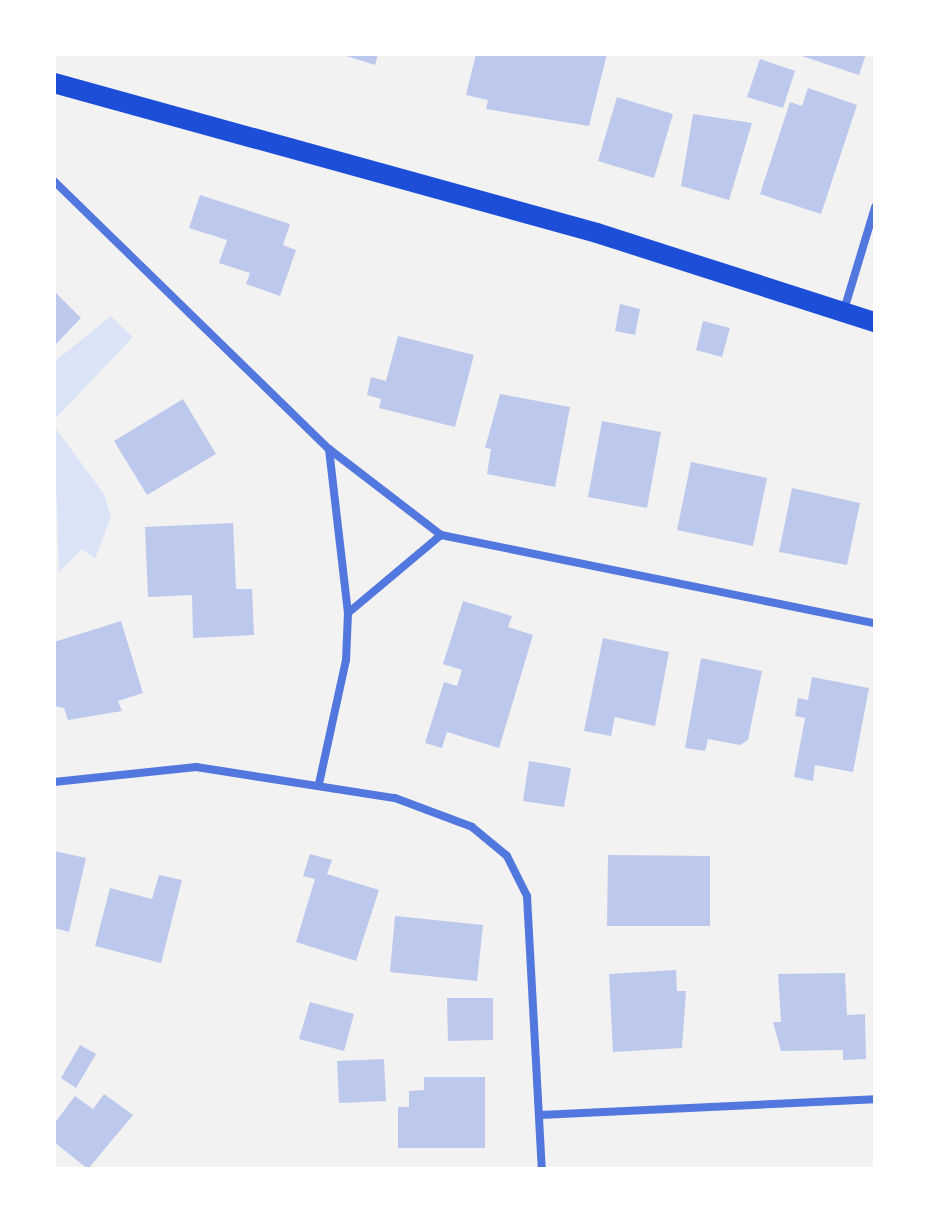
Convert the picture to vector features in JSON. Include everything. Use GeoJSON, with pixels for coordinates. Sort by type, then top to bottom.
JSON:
{"type":"FeatureCollection","features":[{"type":"Feature","properties":{"kind":"main road"},"geometry":{"type":"LineString","coordinates":[[54,83],[597,233],[875,322]]}},
{"type":"Feature","properties":{"kind":"street"},"geometry":{"type":"LineString","coordinates":[[54,181],[329,449],[441,535],[875,623]]}},
{"type":"Feature","properties":{"kind":"street"},"geometry":{"type":"LineString","coordinates":[[843,310],[875,207]]}},
{"type":"Feature","properties":{"kind":"street"},"geometry":{"type":"LineString","coordinates":[[319,784],[346,660],[348,613],[329,449]]}},
{"type":"Feature","properties":{"kind":"street"},"geometry":{"type":"LineString","coordinates":[[348,613],[441,535]]}},
{"type":"Feature","properties":{"kind":"street"},"geometry":{"type":"LineString","coordinates":[[54,782],[196,767],[395,798],[472,827],[507,856],[527,896],[542,1169]]}},
{"type":"Feature","properties":{"kind":"street"},"geometry":{"type":"LineString","coordinates":[[540,1115],[875,1099]]}},
{"type":"Feature","properties":{"kind":"shaded area"},"geometry":{"type":"Polygon","coordinates":[[[111,316],[133,337],[54,420],[54,362],[111,316]]]}},
{"type":"Feature","properties":{"kind":"shaded area"},"geometry":{"type":"Polygon","coordinates":[[[54,426],[104,494],[111,517],[95,559],[82,549],[59,572],[54,426]]]}},
{"type":"Feature","properties":{"kind":"building"},"geometry":{"type":"Polygon","coordinates":[[[340,54],[378,54],[375,65],[340,54]]]}},
{"type":"Feature","properties":{"kind":"building"},"geometry":{"type":"Polygon","coordinates":[[[476,54],[607,54],[589,126],[486,109],[488,100],[466,95],[476,54]]]}},
{"type":"Feature","properties":{"kind":"building"},"geometry":{"type":"Polygon","coordinates":[[[796,54],[866,54],[859,75],[796,54]]]}},
{"type":"Feature","properties":{"kind":"building"},"geometry":{"type":"Polygon","coordinates":[[[760,59],[795,71],[783,108],[747,97],[760,59]]]}},
{"type":"Feature","properties":{"kind":"building"},"geometry":{"type":"Polygon","coordinates":[[[808,88],[857,105],[821,214],[760,194],[790,102],[802,106],[808,88]]]}},
{"type":"Feature","properties":{"kind":"building"},"geometry":{"type":"Polygon","coordinates":[[[617,97],[673,114],[654,178],[598,161],[617,97]]]}},
{"type":"Feature","properties":{"kind":"building"},"geometry":{"type":"Polygon","coordinates":[[[693,114],[752,123],[729,200],[681,186],[693,114]]]}},
{"type":"Feature","properties":{"kind":"building"},"geometry":{"type":"Polygon","coordinates":[[[200,195],[290,224],[283,245],[296,250],[280,296],[246,284],[250,273],[219,263],[227,240],[189,228],[200,195]]]}},
{"type":"Feature","properties":{"kind":"building"},"geometry":{"type":"Polygon","coordinates":[[[54,291],[81,318],[54,346],[54,291]]]}},
{"type":"Feature","properties":{"kind":"building"},"geometry":{"type":"Polygon","coordinates":[[[620,304],[640,309],[635,335],[615,331],[620,304]]]}},
{"type":"Feature","properties":{"kind":"building"},"geometry":{"type":"Polygon","coordinates":[[[703,321],[730,328],[722,357],[696,350],[703,321]]]}},
{"type":"Feature","properties":{"kind":"building"},"geometry":{"type":"Polygon","coordinates":[[[398,336],[474,355],[455,427],[379,408],[381,399],[367,395],[371,377],[386,381],[398,336]]]}},
{"type":"Feature","properties":{"kind":"building"},"geometry":{"type":"Polygon","coordinates":[[[500,394],[570,407],[555,487],[487,474],[491,449],[485,448],[500,394]]]}},
{"type":"Feature","properties":{"kind":"building"},"geometry":{"type":"Polygon","coordinates":[[[183,399],[216,454],[147,495],[114,441],[183,399]]]}},
{"type":"Feature","properties":{"kind":"building"},"geometry":{"type":"Polygon","coordinates":[[[602,421],[661,432],[647,508],[588,497],[602,421]]]}},
{"type":"Feature","properties":{"kind":"building"},"geometry":{"type":"Polygon","coordinates":[[[691,462],[767,478],[753,546],[677,530],[691,462]]]}},
{"type":"Feature","properties":{"kind":"building"},"geometry":{"type":"Polygon","coordinates":[[[792,488],[860,503],[847,565],[779,552],[792,488]]]}},
{"type":"Feature","properties":{"kind":"building"},"geometry":{"type":"Polygon","coordinates":[[[233,523],[236,589],[252,589],[254,635],[193,638],[192,595],[148,597],[145,527],[233,523]]]}},
{"type":"Feature","properties":{"kind":"building"},"geometry":{"type":"Polygon","coordinates":[[[463,601],[512,616],[508,627],[533,635],[499,748],[447,732],[442,748],[425,743],[444,682],[457,686],[462,670],[443,664],[463,601]]]}},
{"type":"Feature","properties":{"kind":"building"},"geometry":{"type":"Polygon","coordinates":[[[121,621],[143,693],[118,701],[122,711],[68,720],[64,708],[54,706],[54,642],[121,621]]]}},
{"type":"Feature","properties":{"kind":"building"},"geometry":{"type":"Polygon","coordinates":[[[603,638],[669,652],[655,726],[615,717],[611,736],[584,731],[603,638]]]}},
{"type":"Feature","properties":{"kind":"building"},"geometry":{"type":"Polygon","coordinates":[[[701,658],[762,671],[748,740],[740,745],[708,739],[705,751],[685,748],[701,658]]]}},
{"type":"Feature","properties":{"kind":"building"},"geometry":{"type":"Polygon","coordinates":[[[812,677],[869,688],[853,772],[815,765],[813,781],[794,777],[805,718],[795,716],[798,698],[808,700],[812,677]]]}},
{"type":"Feature","properties":{"kind":"building"},"geometry":{"type":"Polygon","coordinates":[[[529,761],[571,768],[564,807],[523,801],[529,761]]]}},
{"type":"Feature","properties":{"kind":"building"},"geometry":{"type":"Polygon","coordinates":[[[54,851],[86,858],[69,932],[54,928],[54,851]]]}},
{"type":"Feature","properties":{"kind":"building"},"geometry":{"type":"Polygon","coordinates":[[[310,854],[332,860],[327,874],[379,890],[356,961],[296,942],[315,879],[303,876],[310,854]]]}},
{"type":"Feature","properties":{"kind":"building"},"geometry":{"type":"Polygon","coordinates":[[[608,855],[710,856],[710,926],[607,926],[608,855]]]}},
{"type":"Feature","properties":{"kind":"building"},"geometry":{"type":"Polygon","coordinates":[[[159,875],[182,880],[161,963],[95,946],[110,888],[152,899],[159,875]]]}},
{"type":"Feature","properties":{"kind":"building"},"geometry":{"type":"Polygon","coordinates":[[[395,916],[483,925],[477,981],[390,972],[395,916]]]}},
{"type":"Feature","properties":{"kind":"building"},"geometry":{"type":"Polygon","coordinates":[[[676,970],[677,991],[686,991],[682,1048],[613,1052],[609,974],[676,970]]]}},
{"type":"Feature","properties":{"kind":"building"},"geometry":{"type":"Polygon","coordinates":[[[845,973],[847,1015],[865,1014],[866,1059],[843,1060],[843,1050],[781,1051],[773,1022],[781,1022],[778,974],[845,973]]]}},
{"type":"Feature","properties":{"kind":"building"},"geometry":{"type":"Polygon","coordinates":[[[447,998],[493,998],[493,1040],[448,1041],[447,998]]]}},
{"type":"Feature","properties":{"kind":"building"},"geometry":{"type":"Polygon","coordinates":[[[310,1002],[354,1014],[344,1051],[299,1039],[310,1002]]]}},
{"type":"Feature","properties":{"kind":"building"},"geometry":{"type":"Polygon","coordinates":[[[80,1045],[96,1054],[76,1088],[61,1078],[80,1045]]]}},
{"type":"Feature","properties":{"kind":"building"},"geometry":{"type":"Polygon","coordinates":[[[384,1059],[386,1101],[339,1103],[337,1061],[384,1059]]]}},
{"type":"Feature","properties":{"kind":"building"},"geometry":{"type":"Polygon","coordinates":[[[424,1077],[485,1077],[485,1148],[398,1148],[398,1107],[409,1107],[409,1091],[424,1090],[424,1077]]]}},
{"type":"Feature","properties":{"kind":"building"},"geometry":{"type":"Polygon","coordinates":[[[104,1094],[133,1115],[88,1169],[54,1142],[54,1124],[75,1096],[93,1109],[104,1094]]]}}]}
